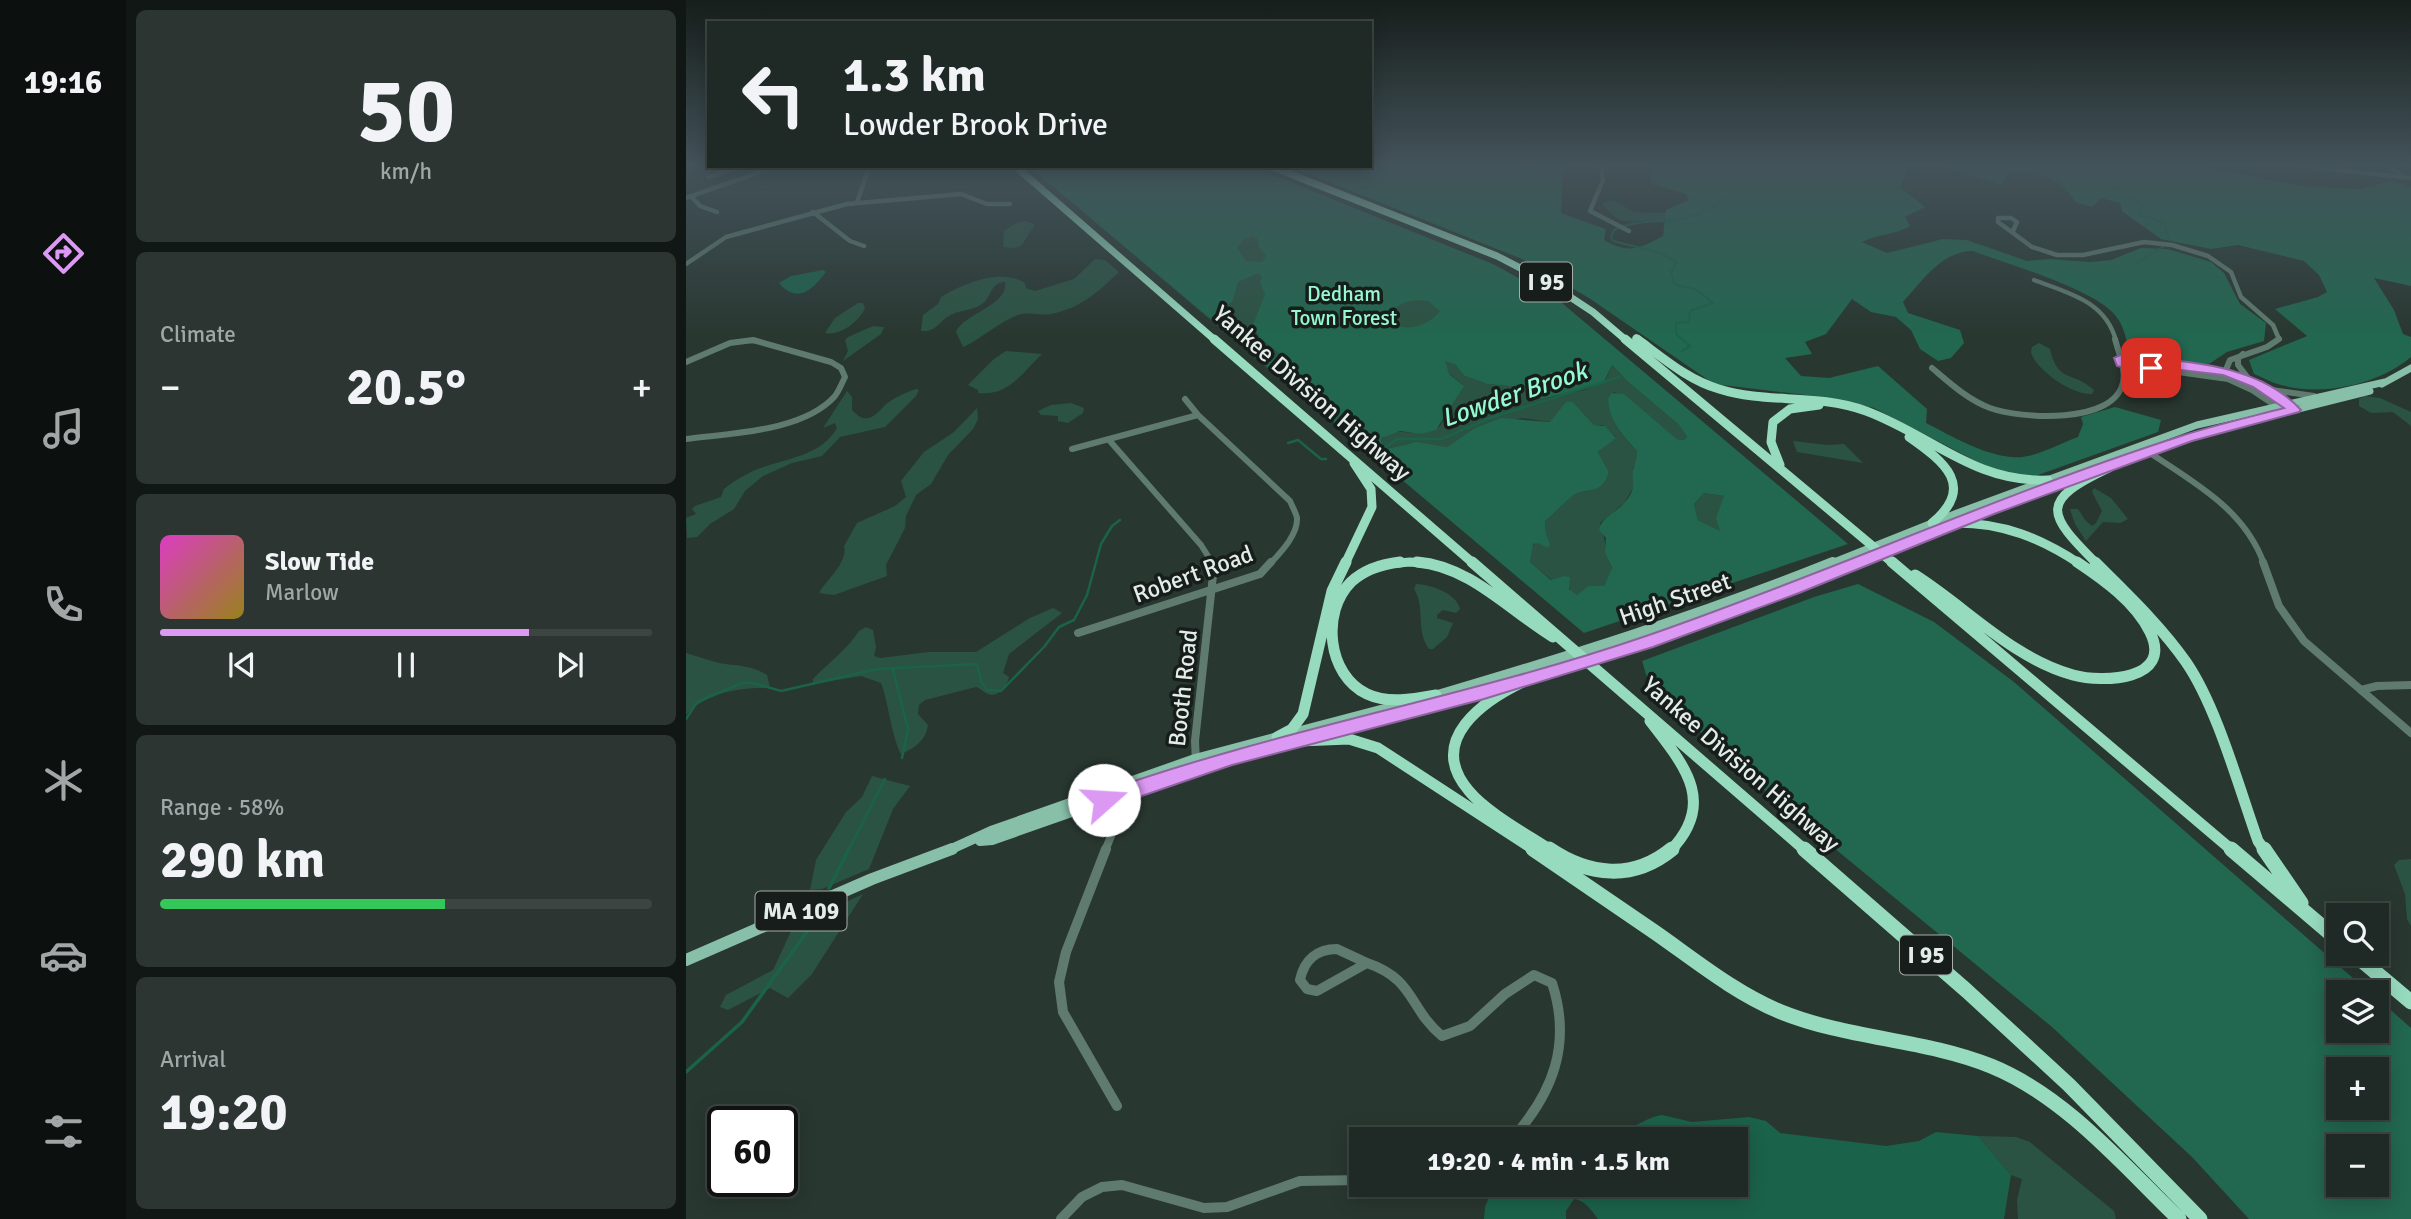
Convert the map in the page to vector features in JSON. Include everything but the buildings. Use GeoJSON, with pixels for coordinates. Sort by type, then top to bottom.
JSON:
{"type":"FeatureCollection","features":[{"type":"Feature","properties":{"kind":"highway","name":"Yankee Division Highway"},"geometry":{"type":"LineString","coordinates":[[1082,223],[2000,1020],[2096,1112],[2200,1219]]}},
{"type":"Feature","properties":{"kind":"highway","name":"I 95"},"geometry":{"type":"LineString","coordinates":[[1413,223],[1497,256],[1556,287],[1604,320],[2326,930]]}},
{"type":"Feature","properties":{"kind":"highway"},"geometry":{"type":"LineString","coordinates":[[1604,320],[1696,380],[1714,388],[1736,393],[1811,398],[1846,405],[1892,422],[1994,475],[2023,481],[2048,480]]}},
{"type":"Feature","properties":{"kind":"highway"},"geometry":{"type":"LineString","coordinates":[[1781,468],[1771,442],[1770,430],[1773,422],[1786,411],[1801,406],[1821,405],[1867,416],[1918,444],[1937,460],[1952,479],[1956,489],[1955,503],[1932,523]]}},
{"type":"Feature","properties":{"kind":"highway"},"geometry":{"type":"LineString","coordinates":[[1277,737],[1292,729],[1303,714],[1332,590],[1372,506],[1371,489],[1349,454]]}},
{"type":"Feature","properties":{"kind":"highway"},"geometry":{"type":"LineString","coordinates":[[2109,468],[2060,496],[2056,506],[2059,521],[2069,536],[2154,621],[2187,663],[2207,701],[2258,841],[2313,919]]}},
{"type":"Feature","properties":{"kind":"highway"},"geometry":{"type":"LineString","coordinates":[[1893,563],[1930,583],[2024,652],[2056,669],[2087,678],[2110,679],[2131,676],[2148,663],[2154,647],[2147,625],[2128,603],[2090,572],[2049,545],[2019,531],[1991,524],[1956,523]]}},
{"type":"Feature","properties":{"kind":"highway"},"geometry":{"type":"LineString","coordinates":[[1436,695],[1398,699],[1377,697],[1358,690],[1342,673],[1334,640],[1337,605],[1349,585],[1366,572],[1399,562],[1422,562],[1445,567],[1461,575],[1533,626],[1570,645]]}},
{"type":"Feature","properties":{"kind":"highway"},"geometry":{"type":"LineString","coordinates":[[1527,680],[1487,700],[1466,720],[1455,746],[1457,772],[1464,786],[1481,802],[1567,859],[1595,871],[1626,872],[1654,863],[1679,841],[1692,813],[1693,797],[1686,766],[1638,704]]}},
{"type":"Feature","properties":{"kind":"highway"},"geometry":{"type":"LineString","coordinates":[[1299,741],[1341,736],[1378,748],[1474,808],[1734,986],[1783,1013],[1828,1028],[1966,1058],[2011,1076],[2046,1098],[2179,1219]]}},
{"type":"Feature","properties":{"kind":"highway"},"geometry":{"type":"LineString","coordinates":[[2368,966],[2411,1002]]}},
{"type":"Feature","properties":{"kind":"main road","name":"High Street"},"geometry":{"type":"LineString","coordinates":[[686,960],[872,879],[974,841],[992,840],[1196,763],[1277,737],[1436,695],[1606,645],[1764,590],[1932,523],[2188,428],[2274,405],[2295,410],[2360,394],[2411,368]]}},
{"type":"Feature","properties":{"kind":"main road","name":"High Street"},"geometry":{"type":"LineString","coordinates":[[1196,763],[1299,741],[1527,680],[1614,653],[1771,598],[1956,523],[2196,435],[2324,395],[2385,382]]}},
{"type":"Feature","properties":{"kind":"street"},"geometry":{"type":"LineString","coordinates":[[686,264],[702,256],[716,241],[775,223]]}},
{"type":"Feature","properties":{"kind":"street"},"geometry":{"type":"LineString","coordinates":[[831,223],[855,244],[864,246]]}},
{"type":"Feature","properties":{"kind":"street"},"geometry":{"type":"LineString","coordinates":[[1612,223],[1629,231]]}},
{"type":"Feature","properties":{"kind":"street"},"geometry":{"type":"LineString","coordinates":[[2013,231],[2022,243],[2056,255],[2076,257],[2123,245],[2148,242],[2188,249],[2216,261],[2231,272],[2240,296],[2273,323],[2279,339],[2275,343],[2230,360],[2225,372],[2228,379]]}},
{"type":"Feature","properties":{"kind":"street"},"geometry":{"type":"LineString","coordinates":[[2034,280],[2074,295],[2097,308],[2113,327],[2123,376]]}},
{"type":"Feature","properties":{"kind":"street"},"geometry":{"type":"LineString","coordinates":[[686,362],[730,344],[753,340],[831,362],[841,368],[845,377],[842,389],[833,399],[815,413],[796,421],[686,439]]}},
{"type":"Feature","properties":{"kind":"street"},"geometry":{"type":"LineString","coordinates":[[2118,347],[2151,365],[2228,379],[2274,405]]}},
{"type":"Feature","properties":{"kind":"street"},"geometry":{"type":"LineString","coordinates":[[2244,354],[2237,360],[2239,367],[2285,407]]}},
{"type":"Feature","properties":{"kind":"street"},"geometry":{"type":"LineString","coordinates":[[2120,361],[2225,372],[2287,394],[2324,395]]}},
{"type":"Feature","properties":{"kind":"street"},"geometry":{"type":"LineString","coordinates":[[1932,368],[1966,396],[1987,408],[2013,416],[2043,419],[2069,415],[2107,401],[2117,393],[2123,376],[2130,370],[2151,365]]}},
{"type":"Feature","properties":{"kind":"street","name":"Robert Road"},"geometry":{"type":"LineString","coordinates":[[1078,633],[1245,581],[1270,566],[1283,550],[1297,519],[1290,501],[1198,415],[1185,399]]}},
{"type":"Feature","properties":{"kind":"street"},"geometry":{"type":"LineString","coordinates":[[1072,449],[1198,415]]}},
{"type":"Feature","properties":{"kind":"street","name":"Booth Road"},"geometry":{"type":"LineString","coordinates":[[1109,440],[1210,557],[1214,566],[1195,741],[1196,763]]}},
{"type":"Feature","properties":{"kind":"street"},"geometry":{"type":"LineString","coordinates":[[2150,453],[2214,496],[2232,512],[2258,546],[2275,596],[2292,627],[2321,659],[2411,733]]}},
{"type":"Feature","properties":{"kind":"street"},"geometry":{"type":"LineString","coordinates":[[2361,691],[2377,686],[2411,685]]}},
{"type":"Feature","properties":{"kind":"street"},"geometry":{"type":"LineString","coordinates":[[1117,792],[1116,821],[1066,952],[1059,982],[1063,1013],[1117,1106]]}},
{"type":"Feature","properties":{"kind":"street"},"geometry":{"type":"LineString","coordinates":[[1368,963],[1317,990],[1307,989],[1300,980],[1301,969],[1310,957],[1325,949],[1339,950],[1387,969],[1401,981],[1431,1028],[1442,1036],[1459,1032],[1477,1023],[1501,996],[1534,975],[1552,983],[1560,1002],[1560,1041],[1552,1073],[1536,1111],[1522,1127]]}},
{"type":"Feature","properties":{"kind":"street"},"geometry":{"type":"LineString","coordinates":[[1061,1219],[1072,1204],[1091,1191],[1115,1184],[1133,1186],[1203,1207],[1227,1207],[1295,1182],[1349,1180]]}},
{"type":"Feature","properties":{"kind":"green space"},"geometry":{"type":"Polygon","coordinates":[[[1016,223],[1031,223],[1034,227],[1020,246],[1003,247],[1004,231],[1016,223]]]}},
{"type":"Feature","properties":{"kind":"green space","name":"Dedham Town Forest"},"geometry":{"type":"Polygon","coordinates":[[[1096,223],[1391,223],[1495,265],[1562,303],[1465,376],[1487,384],[1521,387],[1542,399],[1585,390],[1606,379],[1612,365],[1679,425],[1687,437],[1684,440],[1677,439],[1629,399],[1614,392],[1608,398],[1617,427],[1637,451],[1637,462],[1633,468],[1635,485],[1624,503],[1600,523],[1612,569],[1604,586],[1588,586],[1577,595],[1572,593],[1563,576],[1552,580],[1530,562],[1531,547],[1546,534],[1545,521],[1576,494],[1602,485],[1609,472],[1598,452],[1616,437],[1603,425],[1594,425],[1573,402],[1551,422],[1522,418],[1473,429],[1447,447],[1411,443],[1386,449],[1381,441],[1388,434],[1421,433],[1440,426],[1463,385],[1447,372],[1324,416],[1096,223]]]}},
{"type":"Feature","properties":{"kind":"green space"},"geometry":{"type":"Polygon","coordinates":[[[1097,223],[1391,223],[1495,265],[1562,303],[1848,544],[1584,633],[1097,223]],[[1253,236],[1243,240],[1237,248],[1246,261],[1262,262],[1266,256],[1258,246],[1258,239],[1253,236]],[[1258,273],[1238,282],[1233,300],[1220,314],[1252,348],[1275,358],[1280,354],[1260,338],[1253,325],[1265,294],[1260,283],[1262,276],[1258,273]],[[1412,301],[1398,306],[1391,314],[1391,322],[1403,327],[1424,324],[1440,311],[1428,301],[1412,301]],[[1445,361],[1449,374],[1464,386],[1436,430],[1421,434],[1400,431],[1382,438],[1386,449],[1416,442],[1447,447],[1473,429],[1501,418],[1550,422],[1566,402],[1573,402],[1594,425],[1605,426],[1616,438],[1598,452],[1609,472],[1606,480],[1597,488],[1570,498],[1545,521],[1550,544],[1548,548],[1538,543],[1533,544],[1530,562],[1551,580],[1570,577],[1569,589],[1577,595],[1588,586],[1604,586],[1612,568],[1605,552],[1606,538],[1599,530],[1600,525],[1622,506],[1632,491],[1637,453],[1613,420],[1608,398],[1612,393],[1624,394],[1677,439],[1684,440],[1687,437],[1679,425],[1612,365],[1603,384],[1542,399],[1520,387],[1487,384],[1465,376],[1455,364],[1445,361]],[[1704,493],[1694,504],[1698,520],[1720,531],[1716,518],[1724,496],[1704,493]]]}},
{"type":"Feature","properties":{"kind":"green space"},"geometry":{"type":"Polygon","coordinates":[[[1432,223],[1589,223],[1606,229],[1604,240],[1627,248],[1640,247],[1663,236],[1665,223],[1908,223],[1910,226],[1898,231],[1862,242],[1887,253],[1943,239],[1967,240],[2027,261],[2049,259],[2090,262],[2111,260],[2141,248],[2168,249],[2211,262],[2224,273],[2240,304],[2266,323],[2264,341],[2227,352],[2209,364],[2152,359],[2128,350],[2118,319],[2104,305],[2049,278],[1973,251],[1962,252],[1943,261],[1903,302],[1908,313],[1960,330],[1964,343],[1951,358],[1938,361],[1920,349],[1911,330],[1896,317],[1871,312],[1852,299],[1826,334],[1805,342],[1812,354],[1785,358],[1801,376],[1829,378],[1878,366],[1927,409],[1926,423],[1967,444],[2011,457],[2045,451],[2078,437],[2083,424],[2081,417],[2115,407],[2161,420],[2158,432],[2038,475],[2015,476],[1993,470],[1874,408],[1831,398],[1714,384],[1589,298],[1522,259],[1432,223]]]}},
{"type":"Feature","properties":{"kind":"green space"},"geometry":{"type":"Polygon","coordinates":[[[1678,223],[1689,223],[1694,233],[1702,237],[1727,229],[1737,233],[1737,237],[1724,242],[1685,238],[1681,234],[1681,224],[1678,223]]]}},
{"type":"Feature","properties":{"kind":"green space"},"geometry":{"type":"Polygon","coordinates":[[[1794,223],[1832,229],[1836,232],[1832,238],[1851,250],[1836,247],[1824,237],[1801,230],[1794,223]]]}},
{"type":"Feature","properties":{"kind":"green space"},"geometry":{"type":"Polygon","coordinates":[[[2139,223],[2411,223],[2411,286],[2374,278],[2394,310],[2403,334],[2411,337],[2411,357],[2368,381],[2334,388],[2301,389],[2281,385],[2254,374],[2249,360],[2307,336],[2275,309],[2327,292],[2319,275],[2304,261],[2238,245],[2211,249],[2161,239],[2139,223]]]}},
{"type":"Feature","properties":{"kind":"green space"},"geometry":{"type":"Polygon","coordinates":[[[1095,259],[1105,260],[1119,272],[1096,292],[1071,308],[1051,314],[1018,315],[963,347],[956,332],[958,328],[995,302],[1005,289],[1005,282],[995,286],[983,304],[953,314],[934,328],[921,331],[923,315],[938,304],[941,297],[971,282],[1005,277],[1025,283],[1026,288],[1035,291],[1074,279],[1095,259]]]}},
{"type":"Feature","properties":{"kind":"green space"},"geometry":{"type":"Polygon","coordinates":[[[858,303],[863,303],[865,308],[854,323],[843,330],[825,333],[835,318],[858,303]]]}},
{"type":"Feature","properties":{"kind":"green space"},"geometry":{"type":"Polygon","coordinates":[[[873,326],[884,327],[881,334],[843,361],[848,351],[845,340],[873,326]]]}},
{"type":"Feature","properties":{"kind":"green space"},"geometry":{"type":"Polygon","coordinates":[[[2039,343],[2050,349],[2053,360],[2062,372],[2086,384],[2094,390],[2092,394],[2075,391],[2047,374],[2031,352],[2032,347],[2039,343]]]}},
{"type":"Feature","properties":{"kind":"green space"},"geometry":{"type":"Polygon","coordinates":[[[1006,351],[1042,354],[1014,382],[998,391],[978,393],[978,390],[968,385],[994,359],[1006,351]]]}},
{"type":"Feature","properties":{"kind":"green space"},"geometry":{"type":"Polygon","coordinates":[[[919,390],[916,396],[885,427],[840,437],[822,456],[792,463],[763,476],[745,491],[734,509],[710,524],[697,537],[687,538],[686,518],[696,514],[692,509],[695,506],[721,497],[727,486],[753,471],[810,452],[830,438],[837,428],[835,423],[823,428],[847,391],[852,397],[852,410],[862,418],[870,418],[892,400],[919,390]]]}},
{"type":"Feature","properties":{"kind":"green space"},"geometry":{"type":"Polygon","coordinates":[[[2365,396],[2380,398],[2411,412],[2411,426],[2393,412],[2371,413],[2359,406],[2359,399],[2365,396]]]}},
{"type":"Feature","properties":{"kind":"green space"},"geometry":{"type":"Polygon","coordinates":[[[1071,403],[1084,408],[1083,413],[1068,423],[1058,421],[1058,416],[1041,415],[1038,411],[1051,405],[1071,403]]]}},
{"type":"Feature","properties":{"kind":"green space"},"geometry":{"type":"Polygon","coordinates":[[[977,408],[978,419],[973,429],[948,455],[931,484],[916,495],[906,516],[905,528],[886,565],[887,576],[834,595],[819,593],[840,565],[844,546],[857,523],[895,506],[906,497],[901,481],[924,452],[954,432],[977,408]]]}},
{"type":"Feature","properties":{"kind":"green space"},"geometry":{"type":"Polygon","coordinates":[[[1793,441],[1844,444],[1863,463],[1797,452],[1793,441]]]}},
{"type":"Feature","properties":{"kind":"green space"},"geometry":{"type":"Polygon","coordinates":[[[2094,488],[2111,498],[2128,519],[2120,523],[2103,522],[2086,541],[2075,524],[2070,509],[2078,509],[2092,526],[2096,523],[2102,511],[2092,492],[2094,488]]]}},
{"type":"Feature","properties":{"kind":"green space"},"geometry":{"type":"Polygon","coordinates":[[[1704,493],[1724,496],[1721,532],[1698,520],[1694,504],[1704,493]]]}},
{"type":"Feature","properties":{"kind":"green space"},"geometry":{"type":"Polygon","coordinates":[[[1416,584],[1449,594],[1460,609],[1456,613],[1443,610],[1437,615],[1437,618],[1453,623],[1447,637],[1433,649],[1429,649],[1422,634],[1418,596],[1414,589],[1416,584]]]}},
{"type":"Feature","properties":{"kind":"green space"},"geometry":{"type":"Polygon","coordinates":[[[1858,584],[1934,622],[2014,682],[2326,954],[2326,966],[2339,966],[2355,980],[2326,980],[2326,1043],[2389,1043],[2389,1009],[2411,1028],[2411,1219],[2249,1219],[2192,1157],[2052,1027],[1773,798],[1650,687],[1642,661],[1814,597],[1858,584]]]}},
{"type":"Feature","properties":{"kind":"green space"},"geometry":{"type":"Polygon","coordinates":[[[1053,608],[1062,613],[1009,654],[1003,673],[1009,677],[1001,691],[990,695],[976,687],[925,700],[919,705],[918,714],[928,725],[925,735],[915,746],[901,754],[881,683],[861,676],[813,684],[813,679],[866,627],[873,630],[876,647],[874,656],[880,658],[929,652],[976,652],[1030,618],[1053,608]]]}},
{"type":"Feature","properties":{"kind":"green space"},"geometry":{"type":"Polygon","coordinates":[[[686,653],[719,663],[755,669],[767,675],[770,688],[725,692],[703,701],[686,715],[686,653]]]}},
{"type":"Feature","properties":{"kind":"green space"},"geometry":{"type":"Polygon","coordinates":[[[872,776],[910,786],[893,809],[869,869],[822,889],[810,890],[816,860],[846,812],[862,797],[872,776]]]}},
{"type":"Feature","properties":{"kind":"green space"},"geometry":{"type":"Polygon","coordinates":[[[2411,859],[2411,926],[2407,919],[2405,894],[2394,865],[2399,860],[2411,859]]]}},
{"type":"Feature","properties":{"kind":"green space"},"geometry":{"type":"Polygon","coordinates":[[[863,894],[812,974],[788,998],[770,988],[728,1010],[720,1007],[726,995],[773,970],[793,927],[863,894]]]}},
{"type":"Feature","properties":{"kind":"green space"},"geometry":{"type":"Polygon","coordinates":[[[1978,1136],[2016,1137],[2030,1142],[2114,1211],[2116,1219],[2018,1219],[2017,1200],[2022,1179],[2011,1175],[1978,1136]]]}},
{"type":"Feature","properties":{"kind":"shaded area"},"geometry":{"type":"Polygon","coordinates":[[[823,270],[826,272],[810,289],[799,294],[786,290],[779,283],[791,276],[823,270]]]}},
{"type":"Feature","properties":{"kind":"shaded area"},"geometry":{"type":"Polygon","coordinates":[[[1662,1115],[1692,1122],[1749,1117],[1766,1121],[1780,1133],[1886,1146],[1919,1141],[1936,1132],[1978,1136],[2011,1175],[2004,1219],[1598,1219],[1585,1204],[1574,1199],[1566,1211],[1566,1219],[1484,1219],[1489,1197],[1748,1197],[1748,1127],[1632,1127],[1662,1115]]]}},
{"type":"Feature","properties":{"kind":"waterway","name":"Lowder Brook"},"geometry":{"type":"LineString","coordinates":[[1639,223],[1614,230],[1611,238],[1613,241],[1661,253],[1676,262],[1671,273],[1675,285],[1695,289],[1713,303],[1690,311],[1689,322],[1676,323],[1676,334],[1684,341]]}},
{"type":"Feature","properties":{"kind":"waterway","name":"Lowder Brook"},"geometry":{"type":"LineString","coordinates":[[2164,223],[2169,240]]}},
{"type":"Feature","properties":{"kind":"waterway","name":"Lowder Brook"},"geometry":{"type":"LineString","coordinates":[[2135,264],[2164,246]]}},
{"type":"Feature","properties":{"kind":"waterway","name":"Lowder Brook"},"geometry":{"type":"LineString","coordinates":[[1682,339],[1690,346],[1682,351]]}},
{"type":"Feature","properties":{"kind":"waterway","name":"Lowder Brook"},"geometry":{"type":"LineString","coordinates":[[1381,450],[1397,439],[1441,439],[1490,418],[1619,377]]}},
{"type":"Feature","properties":{"kind":"waterway","name":"Lowder Brook"},"geometry":{"type":"LineString","coordinates":[[1288,443],[1298,440],[1321,459],[1326,459]]}},
{"type":"Feature","properties":{"kind":"waterway","name":"Lowder Brook"},"geometry":{"type":"LineString","coordinates":[[686,719],[697,702],[742,683],[753,683],[781,691],[877,669],[977,664],[981,681],[987,690],[1001,691],[1044,647],[1059,627],[1074,620],[1087,595],[1101,544],[1112,526],[1120,520]]}},
{"type":"Feature","properties":{"kind":"waterway"},"geometry":{"type":"LineString","coordinates":[[893,670],[908,729],[902,758]]}},
{"type":"Feature","properties":{"kind":"waterway"},"geometry":{"type":"LineString","coordinates":[[848,851],[885,779]]}},
{"type":"Feature","properties":{"kind":"waterway"},"geometry":{"type":"LineString","coordinates":[[829,888],[849,849]]}},
{"type":"Feature","properties":{"kind":"waterway"},"geometry":{"type":"LineString","coordinates":[[686,1072],[742,1022],[824,908]]}},
{"type":"Feature","properties":{"kind":"route"},"geometry":{"type":"LineString","coordinates":[[1104,800],[1232,758],[1484,692],[1648,642],[1794,589],[1989,511],[2187,439],[2226,426],[2295,410],[2258,384],[2225,372],[2120,358],[2121,364],[2151,368]]}}]}
